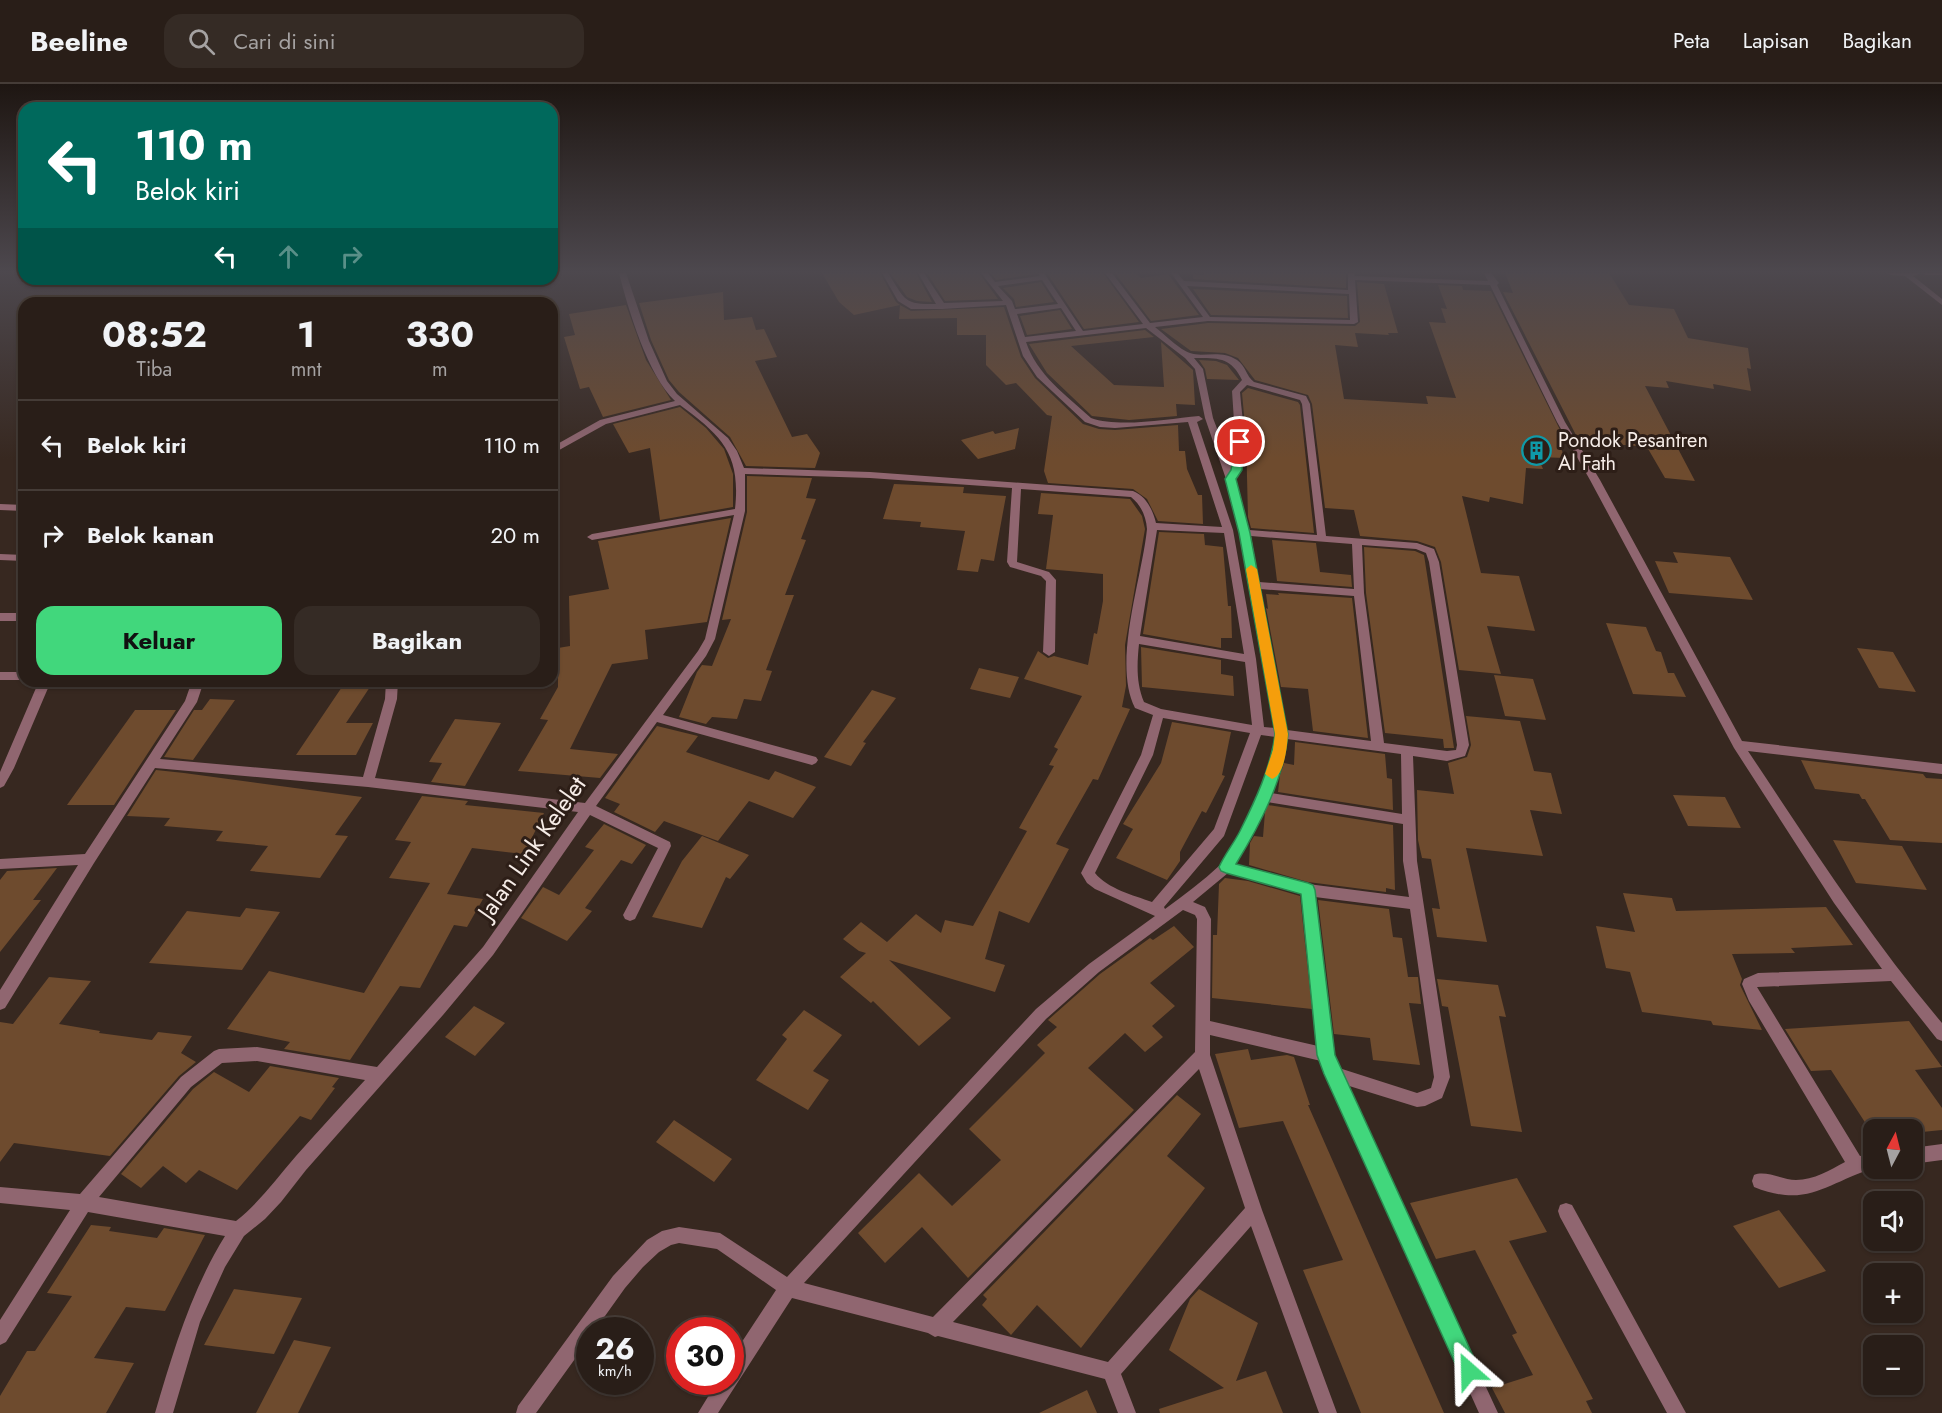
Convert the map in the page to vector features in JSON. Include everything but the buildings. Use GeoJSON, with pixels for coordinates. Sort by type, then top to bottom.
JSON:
{"type":"FeatureCollection","features":[{"type":"Feature","properties":{"kind":"street","name":"Jalan Link Kelelet"},"geometry":{"type":"LineString","coordinates":[[164,1413],[192,1320],[219,1261],[238,1230],[275,1196],[300,1164],[488,951],[710,639],[740,511],[743,491],[739,458],[730,446],[681,402],[664,383],[644,335]]}},
{"type":"Feature","properties":{"kind":"street"},"geometry":{"type":"LineString","coordinates":[[1020,335],[1028,356],[1040,375],[1088,420],[1115,425],[1209,418]]}},
{"type":"Feature","properties":{"kind":"street"},"geometry":{"type":"LineString","coordinates":[[1021,340],[1058,335]]}},
{"type":"Feature","properties":{"kind":"street"},"geometry":{"type":"LineString","coordinates":[[1159,713],[1147,755],[1088,873],[1098,886],[1160,912],[1182,903],[1226,867],[1246,835],[1263,797],[1280,750],[1282,734],[1245,533],[1230,479],[1209,418],[1199,369],[1188,356],[1160,335]]}},
{"type":"Feature","properties":{"kind":"street"},"geometry":{"type":"LineString","coordinates":[[1519,335],[1561,423],[1600,490],[1738,745],[1839,899],[1894,975],[1942,1034]]}},
{"type":"Feature","properties":{"kind":"street"},"geometry":{"type":"LineString","coordinates":[[1188,356],[1226,358],[1240,366],[1246,381],[1264,388],[1295,394],[1304,399],[1322,540]]}},
{"type":"Feature","properties":{"kind":"street"},"geometry":{"type":"LineString","coordinates":[[1230,479],[1237,470],[1240,454],[1236,391],[1246,381]]}},
{"type":"Feature","properties":{"kind":"street"},"geometry":{"type":"LineString","coordinates":[[558,448],[603,422],[681,402]]}},
{"type":"Feature","properties":{"kind":"street"},"geometry":{"type":"LineString","coordinates":[[744,1356],[788,1288],[1041,1014],[1160,912],[1219,832],[1258,728],[1250,659],[1228,530],[1192,420]]}},
{"type":"Feature","properties":{"kind":"street"},"geometry":{"type":"LineString","coordinates":[[741,471],[870,475],[1133,494],[1144,505],[1152,528],[1134,639],[1131,689],[1133,696],[1145,709],[1282,734],[1378,746],[1407,752],[1453,756],[1461,753],[1463,748],[1449,644],[1433,556],[1430,551],[1421,546],[1245,533]]}},
{"type":"Feature","properties":{"kind":"street"},"geometry":{"type":"LineString","coordinates":[[1017,485],[1012,562],[1018,567],[1047,574],[1051,580],[1049,652]]}},
{"type":"Feature","properties":{"kind":"street"},"geometry":{"type":"LineString","coordinates":[[0,507],[18,508]]}},
{"type":"Feature","properties":{"kind":"street"},"geometry":{"type":"LineString","coordinates":[[591,537],[740,511]]}},
{"type":"Feature","properties":{"kind":"street"},"geometry":{"type":"LineString","coordinates":[[1152,528],[1157,526],[1228,530]]}},
{"type":"Feature","properties":{"kind":"street"},"geometry":{"type":"LineString","coordinates":[[1357,543],[1359,593],[1378,746]]}},
{"type":"Feature","properties":{"kind":"street"},"geometry":{"type":"LineString","coordinates":[[0,557],[18,558]]}},
{"type":"Feature","properties":{"kind":"street"},"geometry":{"type":"LineString","coordinates":[[1254,585],[1359,593]]}},
{"type":"Feature","properties":{"kind":"street"},"geometry":{"type":"LineString","coordinates":[[1239,602],[1258,603]]}},
{"type":"Feature","properties":{"kind":"street"},"geometry":{"type":"LineString","coordinates":[[0,617],[18,617]]}},
{"type":"Feature","properties":{"kind":"street"},"geometry":{"type":"LineString","coordinates":[[1134,639],[1250,659]]}},
{"type":"Feature","properties":{"kind":"street"},"geometry":{"type":"LineString","coordinates":[[0,676],[18,676]]}},
{"type":"Feature","properties":{"kind":"street"},"geometry":{"type":"LineString","coordinates":[[0,783],[42,687]]}},
{"type":"Feature","properties":{"kind":"street"},"geometry":{"type":"LineString","coordinates":[[0,1003],[190,702],[196,687]]}},
{"type":"Feature","properties":{"kind":"street"},"geometry":{"type":"LineString","coordinates":[[368,782],[391,699],[392,687]]}},
{"type":"Feature","properties":{"kind":"street"},"geometry":{"type":"LineString","coordinates":[[654,717],[812,760]]}},
{"type":"Feature","properties":{"kind":"street"},"geometry":{"type":"LineString","coordinates":[[1738,745],[1942,769]]}},
{"type":"Feature","properties":{"kind":"street"},"geometry":{"type":"LineString","coordinates":[[1333,1074],[1417,1100],[1432,1096],[1441,1088],[1442,1077],[1417,904],[1408,820],[1407,752]]}},
{"type":"Feature","properties":{"kind":"street"},"geometry":{"type":"LineString","coordinates":[[151,763],[368,782],[588,808],[665,846],[630,915]]}},
{"type":"Feature","properties":{"kind":"street"},"geometry":{"type":"LineString","coordinates":[[1263,797],[1408,820]]}},
{"type":"Feature","properties":{"kind":"street"},"geometry":{"type":"LineString","coordinates":[[0,864],[89,859]]}},
{"type":"Feature","properties":{"kind":"street"},"geometry":{"type":"LineString","coordinates":[[1226,867],[1308,890],[1417,904]]}},
{"type":"Feature","properties":{"kind":"street"},"geometry":{"type":"LineString","coordinates":[[1308,890],[1326,1055],[1489,1413]]}},
{"type":"Feature","properties":{"kind":"street"},"geometry":{"type":"LineString","coordinates":[[1182,903],[1200,911],[1204,919],[1202,1055],[1254,1210],[1328,1413]]}},
{"type":"Feature","properties":{"kind":"street"},"geometry":{"type":"LineString","coordinates":[[1856,1165],[1749,984],[1758,979],[1894,975]]}},
{"type":"Feature","properties":{"kind":"street"},"geometry":{"type":"LineString","coordinates":[[1202,1026],[1326,1055]]}},
{"type":"Feature","properties":{"kind":"street"},"geometry":{"type":"LineString","coordinates":[[0,1336],[84,1203],[186,1082],[219,1056],[256,1054],[380,1075]]}},
{"type":"Feature","properties":{"kind":"street"},"geometry":{"type":"LineString","coordinates":[[935,1328],[1202,1055]]}},
{"type":"Feature","properties":{"kind":"street"},"geometry":{"type":"LineString","coordinates":[[1923,1155],[1942,1152]]}},
{"type":"Feature","properties":{"kind":"street"},"geometry":{"type":"LineString","coordinates":[[1760,1181],[1791,1190],[1799,1189],[1821,1184],[1863,1163]]}},
{"type":"Feature","properties":{"kind":"street"},"geometry":{"type":"LineString","coordinates":[[0,1195],[84,1203],[238,1230]]}},
{"type":"Feature","properties":{"kind":"street"},"geometry":{"type":"LineString","coordinates":[[1111,1372],[1254,1210]]}},
{"type":"Feature","properties":{"kind":"street"},"geometry":{"type":"LineString","coordinates":[[1566,1211],[1677,1413]]}},
{"type":"Feature","properties":{"kind":"street"},"geometry":{"type":"LineString","coordinates":[[525,1413],[619,1282],[653,1246],[668,1237],[679,1234],[720,1241],[788,1288],[1111,1372]]}},
{"type":"Feature","properties":{"kind":"street"},"geometry":{"type":"LineString","coordinates":[[1111,1372],[1127,1413]]}},
{"type":"Feature","properties":{"kind":"street"},"geometry":{"type":"LineString","coordinates":[[707,1413],[719,1395]]}},
{"type":"Feature","properties":{"kind":"slow traffic"},"geometry":{"type":"LineString","coordinates":[[1251,569],[1282,734],[1280,750],[1272,774]]}},
{"type":"Feature","properties":{"kind":"place","name":"Pondok Pesantren Al Fath"},"geometry":{"type":"Point","coordinates":[1537,451]}},
{"type":"Feature","properties":{"kind":"route"},"geometry":{"type":"LineString","coordinates":[[1240,442],[1237,470],[1230,479],[1245,533],[1282,734],[1280,750],[1263,797],[1246,835],[1226,867],[1308,890],[1326,1055],[1469,1371]]}}]}
